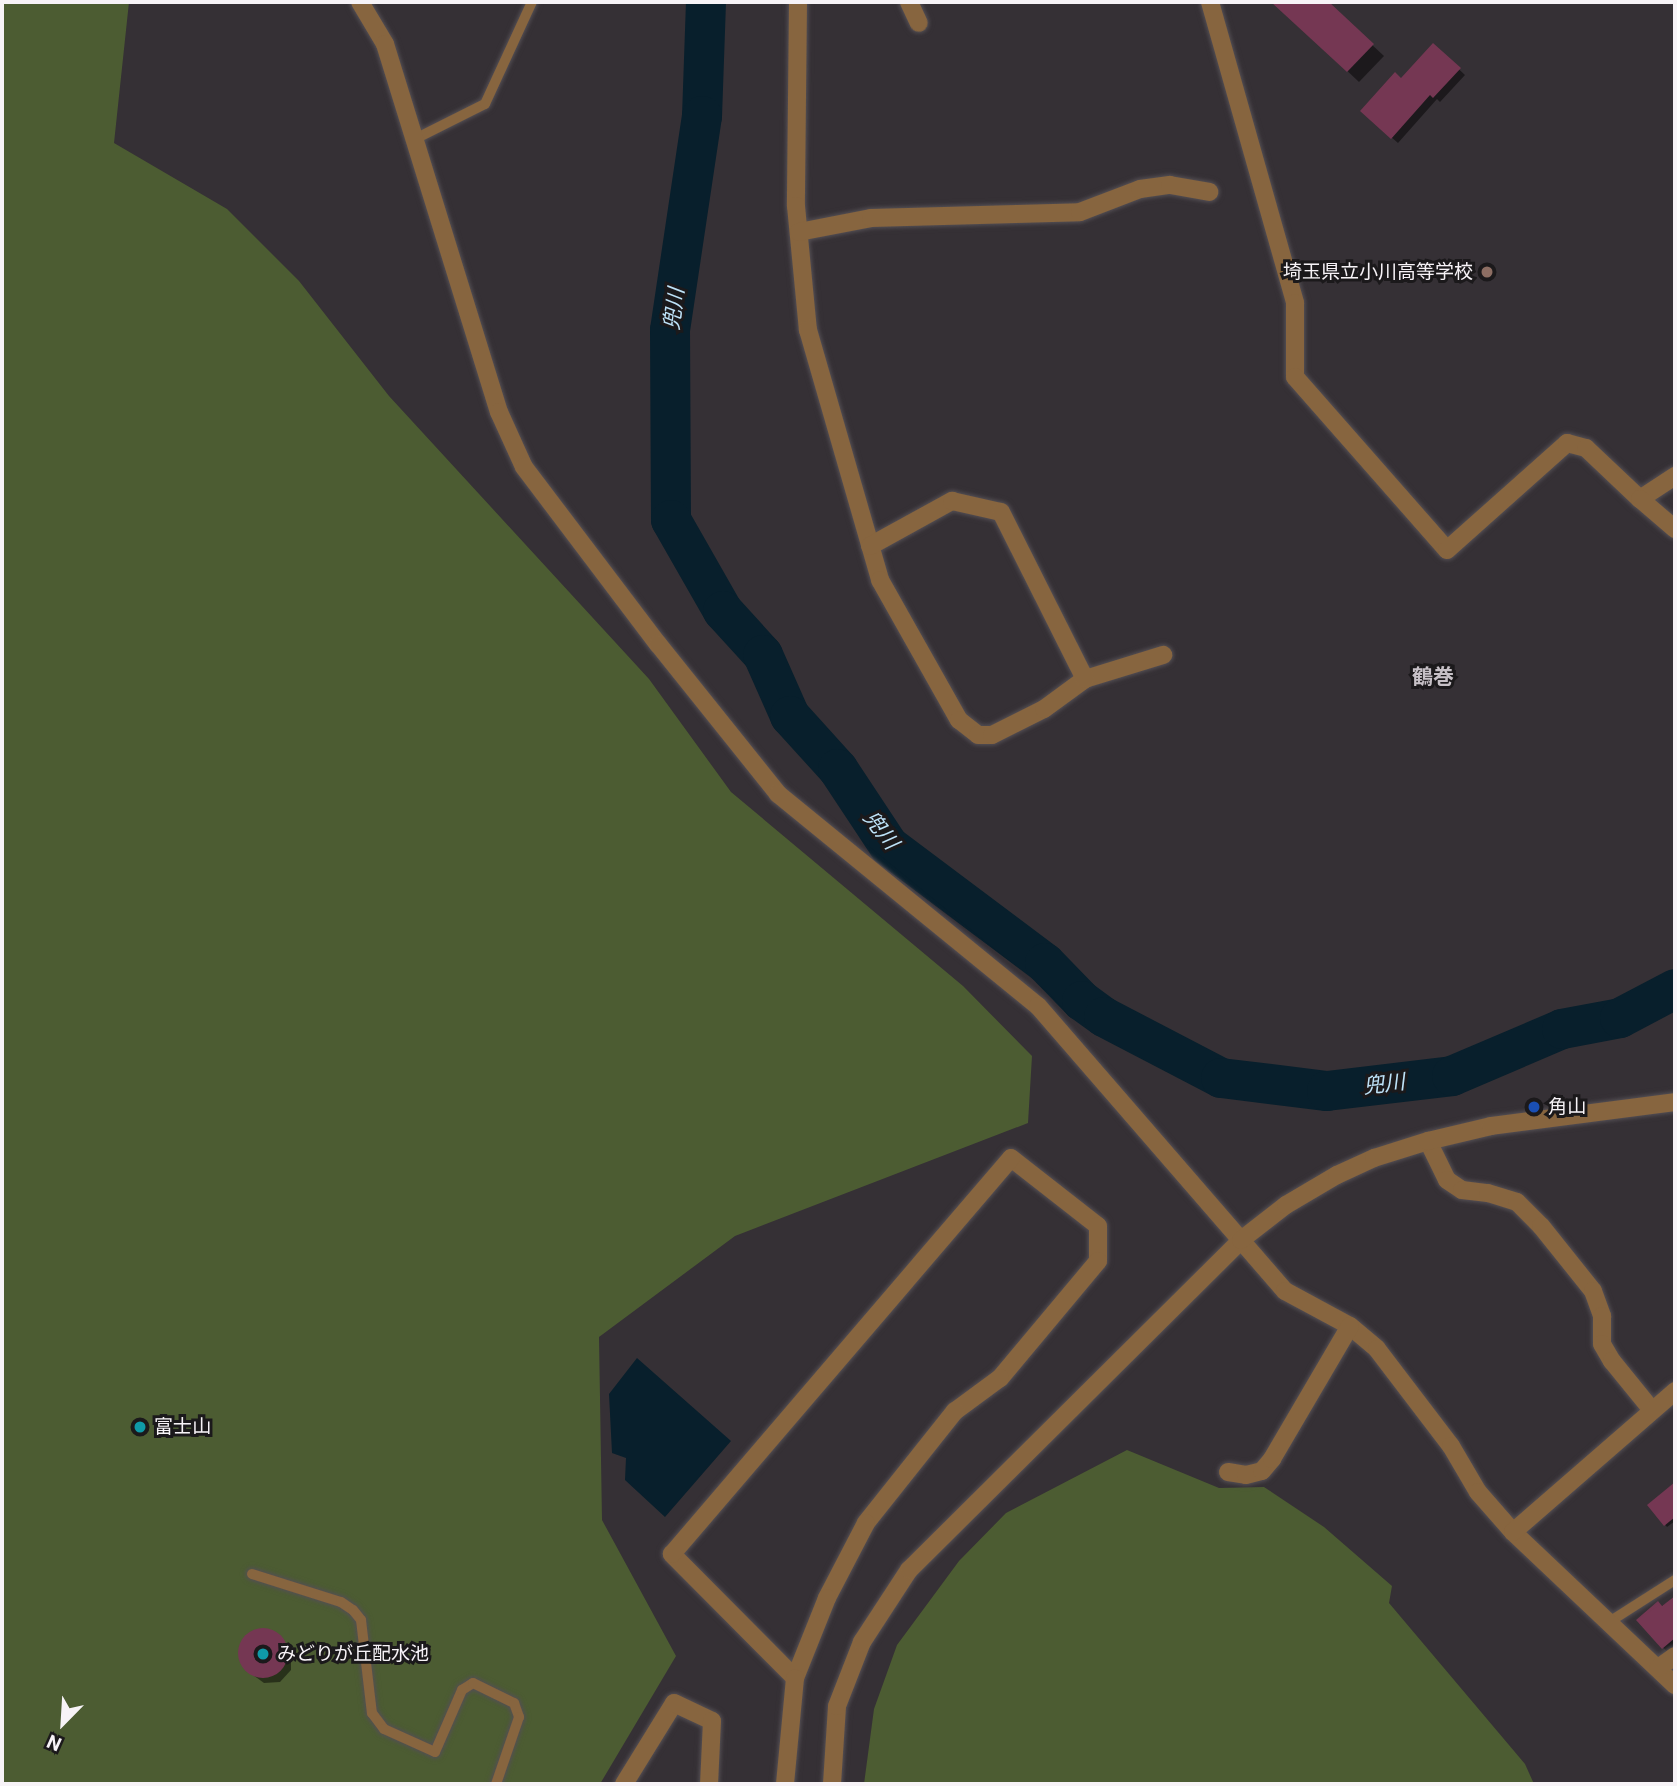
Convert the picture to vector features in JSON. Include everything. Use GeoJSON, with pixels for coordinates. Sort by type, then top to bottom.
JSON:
{"type":"FeatureCollection","features":[{"type":"Feature","properties":{"kind":"street"},"geometry":{"type":"LineString","coordinates":[[360,2],[385,44],[499,412],[524,467],[558,514],[778,794],[1038,1006],[1285,1291],[1350,1326],[1377,1349],[1451,1446],[1478,1492],[1513,1532],[1675,1685]]}},
{"type":"Feature","properties":{"kind":"street"},"geometry":{"type":"LineString","coordinates":[[798,2],[796,206],[808,330],[880,580],[959,720],[978,735],[992,735],[1044,709],[1085,679],[1163,655]]}},
{"type":"Feature","properties":{"kind":"street"},"geometry":{"type":"LineString","coordinates":[[909,2],[919,23]]}},
{"type":"Feature","properties":{"kind":"street"},"geometry":{"type":"LineString","coordinates":[[1210,2],[1295,303],[1295,377],[1447,550],[1567,443],[1586,448],[1675,529]]}},
{"type":"Feature","properties":{"kind":"street"},"geometry":{"type":"LineString","coordinates":[[799,232],[871,218],[1080,212],[1140,189],[1170,185],[1209,192]]}},
{"type":"Feature","properties":{"kind":"street"},"geometry":{"type":"LineString","coordinates":[[1640,499],[1675,476]]}},
{"type":"Feature","properties":{"kind":"street"},"geometry":{"type":"LineString","coordinates":[[870,546],[952,501],[1001,512],[1085,679]]}},
{"type":"Feature","properties":{"kind":"street"},"geometry":{"type":"LineString","coordinates":[[832,1784],[837,1706],[862,1642],[909,1570],[1241,1240],[1286,1205],[1337,1175],[1374,1158],[1428,1141],[1491,1126],[1675,1102]]}},
{"type":"Feature","properties":{"kind":"street"},"geometry":{"type":"LineString","coordinates":[[1428,1141],[1447,1180],[1462,1190],[1488,1193],[1517,1202],[1541,1226],[1593,1291],[1602,1316],[1602,1344],[1612,1361],[1651,1409]]}},
{"type":"Feature","properties":{"kind":"street"},"geometry":{"type":"LineString","coordinates":[[785,1784],[795,1678],[827,1598],[866,1523],[955,1411],[1000,1378],[1098,1261],[1098,1226],[1011,1158],[672,1554],[795,1678]]}},
{"type":"Feature","properties":{"kind":"street"},"geometry":{"type":"LineString","coordinates":[[1228,1472],[1246,1475],[1262,1471],[1272,1459],[1350,1326]]}},
{"type":"Feature","properties":{"kind":"street"},"geometry":{"type":"LineString","coordinates":[[1513,1532],[1651,1409],[1675,1391]]}},
{"type":"Feature","properties":{"kind":"street"},"geometry":{"type":"LineString","coordinates":[[1658,1668],[1675,1656]]}},
{"type":"Feature","properties":{"kind":"street"},"geometry":{"type":"LineString","coordinates":[[624,1784],[674,1703],[712,1721],[709,1784]]}},
{"type":"Feature","properties":{"kind":"lane"},"geometry":{"type":"LineString","coordinates":[[415,139],[485,104],[532,2]]}},
{"type":"Feature","properties":{"kind":"lane"},"geometry":{"type":"LineString","coordinates":[[252,1574],[341,1602],[353,1610],[360,1620],[373,1713],[384,1729],[435,1752],[463,1690],[472,1683],[514,1703],[519,1717],[496,1784]]}},
{"type":"Feature","properties":{"kind":"lane"},"geometry":{"type":"LineString","coordinates":[[1609,1622],[1675,1580]]}},
{"type":"Feature","properties":{"kind":"green space"},"geometry":{"type":"Polygon","coordinates":[[[2,2],[129,2],[114,143],[227,209],[299,281],[389,396],[649,679],[731,792],[963,986],[1032,1056],[1028,1123],[735,1236],[599,1337],[602,1520],[676,1656],[600,1784],[2,1784],[2,2]]]}},
{"type":"Feature","properties":{"kind":"green space"},"geometry":{"type":"Polygon","coordinates":[[[1127,1450],[1219,1488],[1264,1487],[1324,1527],[1392,1586],[1389,1603],[1525,1764],[1534,1784],[864,1784],[874,1709],[897,1645],[959,1561],[1006,1513],[1127,1450]]]}},
{"type":"Feature","properties":{"kind":"water"},"geometry":{"type":"Polygon","coordinates":[[[637,1358],[731,1441],[665,1517],[625,1480],[626,1458],[612,1453],[609,1394],[637,1358]]]}},
{"type":"Feature","properties":{"kind":"building"},"geometry":{"type":"Polygon","coordinates":[[[1271,2],[1329,2],[1374,44],[1347,72],[1271,2]]]}},
{"type":"Feature","properties":{"kind":"building"},"geometry":{"type":"Polygon","coordinates":[[[1433,43],[1461,68],[1433,98],[1430,95],[1391,139],[1360,111],[1395,72],[1401,78],[1433,43]]]}},
{"type":"Feature","properties":{"kind":"building"},"geometry":{"type":"Polygon","coordinates":[[[1675,1482],[1675,1517],[1664,1526],[1647,1505],[1675,1482]]]}},
{"type":"Feature","properties":{"kind":"building"},"geometry":{"type":"Polygon","coordinates":[[[1675,1596],[1675,1638],[1662,1649],[1636,1620],[1658,1601],[1662,1606],[1675,1596]]]}},
{"type":"Feature","properties":{"kind":"building","name":"みどりが丘配水池"},"geometry":{"type":"Polygon","coordinates":[[[263,1628],[281,1635],[288,1653],[281,1671],[263,1678],[245,1671],[238,1653],[245,1635],[263,1628]]]}},
{"type":"Feature","properties":{"kind":"waterway","name":"兜川"},"geometry":{"type":"LineString","coordinates":[[706,2],[702,116],[670,330],[671,520],[723,611],[763,655],[790,716],[838,769],[889,846],[1045,963],[1082,1001],[1104,1017],[1221,1078],[1327,1091],[1452,1076],[1562,1029],[1620,1018],[1675,989]]}},
{"type":"Feature","properties":{"kind":"place","name":"埼玉県立小川高等学校"},"geometry":{"type":"Point","coordinates":[1487,272]}},
{"type":"Feature","properties":{"kind":"place","name":"角山"},"geometry":{"type":"Point","coordinates":[1534,1107]}},
{"type":"Feature","properties":{"kind":"place","name":"富士山"},"geometry":{"type":"Point","coordinates":[140,1427]}},
{"type":"Feature","properties":{"kind":"place","name":"みどりが丘配水池"},"geometry":{"type":"Point","coordinates":[263,1654]}},
{"type":"Feature","properties":{"kind":"district","name":"鶴巻"},"geometry":{"type":"Point","coordinates":[1433,677]}}]}
